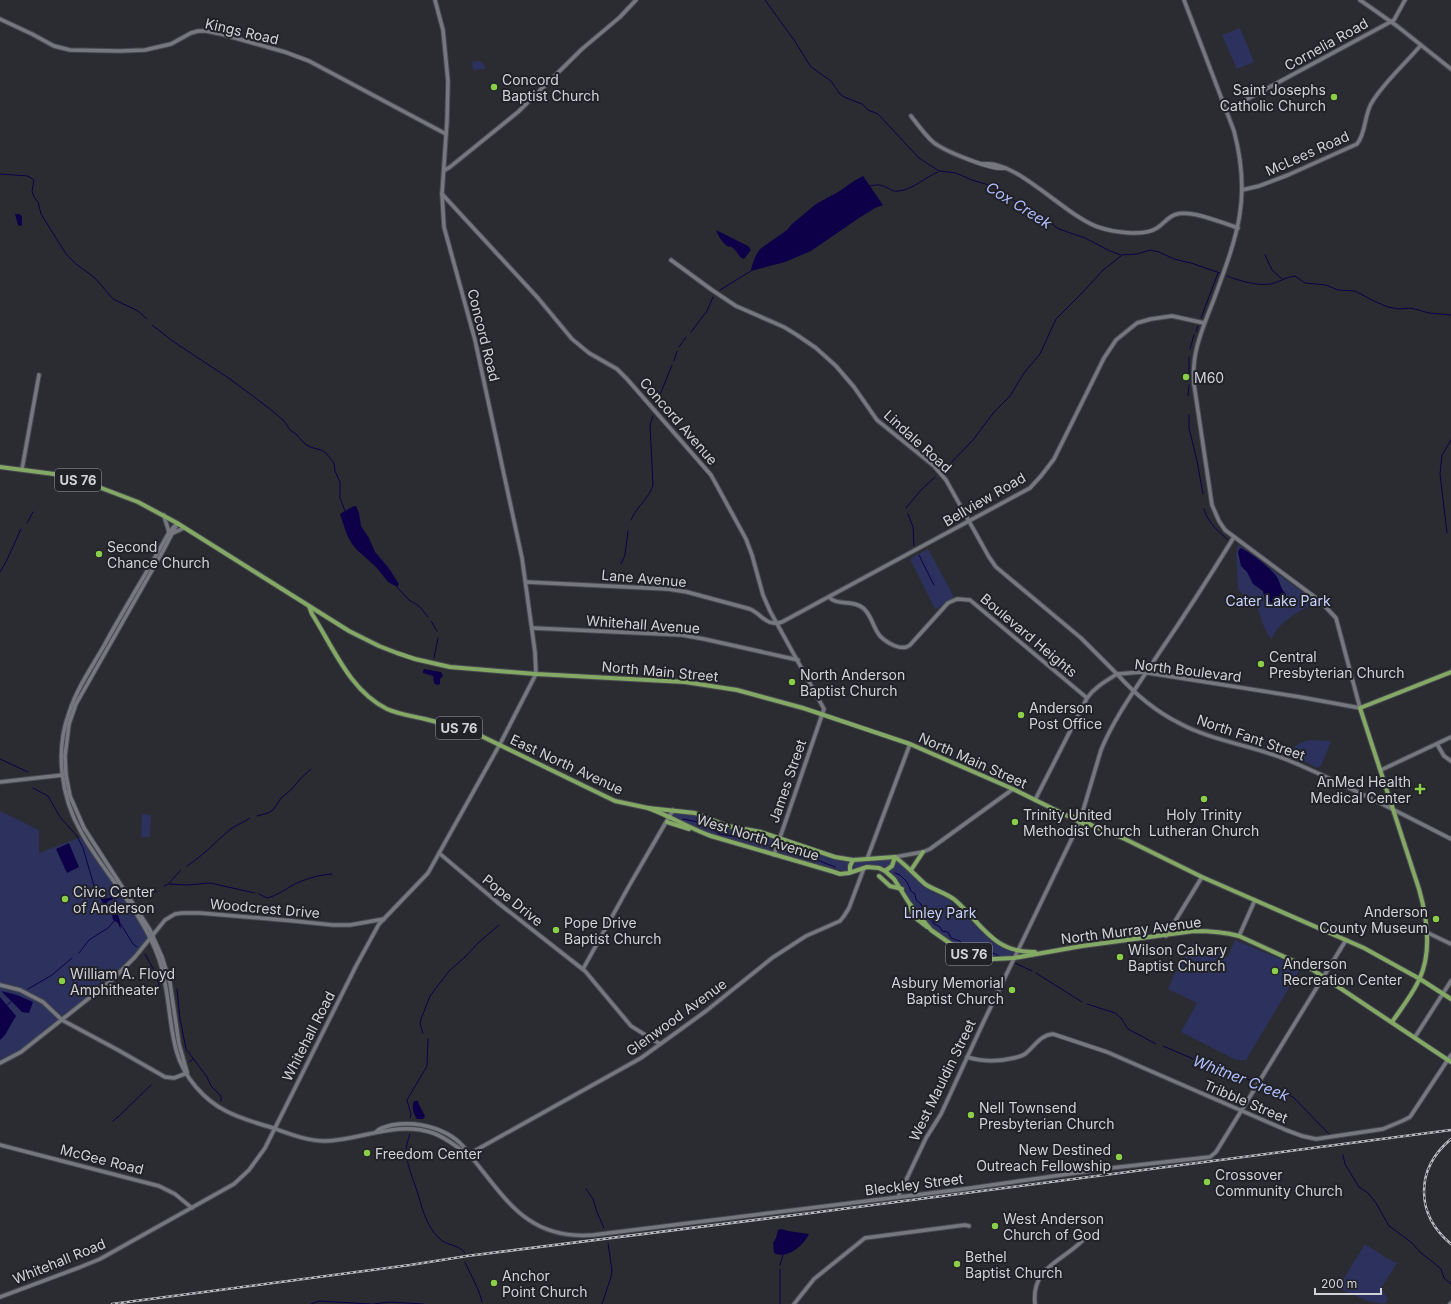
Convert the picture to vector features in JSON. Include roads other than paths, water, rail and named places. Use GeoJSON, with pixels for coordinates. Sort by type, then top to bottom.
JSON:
{"type":"FeatureCollection","features":[{"type":"Feature","properties":{"kind":"main road","name":"US 76"},"geometry":{"type":"LineString","coordinates":[[0,467],[54,474],[92,484],[132,499],[164,515],[309,606]]}},
{"type":"Feature","properties":{"kind":"main road","name":"North Main Street"},"geometry":{"type":"LineString","coordinates":[[309,606],[365,640],[390,651],[415,659],[455,668],[699,683],[737,690],[823,714],[910,744],[1071,817],[1074,816],[1088,826],[1091,825],[1130,841],[1202,877],[1382,957],[1451,999]]}},
{"type":"Feature","properties":{"kind":"main road","name":"East North Avenue"},"geometry":{"type":"LineString","coordinates":[[309,606],[312,614],[358,688],[376,703],[399,714],[475,733],[615,801],[648,808],[695,813],[729,826],[752,829],[835,857],[853,860],[867,859]]}},
{"type":"Feature","properties":{"kind":"main road"},"geometry":{"type":"LineString","coordinates":[[1392,1022],[1420,979],[1423,970],[1426,948],[1426,932],[1422,900],[1360,708],[1376,703],[1451,672]]}},
{"type":"Feature","properties":{"kind":"main road","name":"West North Avenue"},"geometry":{"type":"LineString","coordinates":[[648,808],[670,817],[692,829],[711,836],[840,874],[864,867]]}},
{"type":"Feature","properties":{"kind":"main road"},"geometry":{"type":"LineString","coordinates":[[666,822],[683,828],[692,829]]}},
{"type":"Feature","properties":{"kind":"main road"},"geometry":{"type":"LineString","coordinates":[[911,870],[923,852]]}},
{"type":"Feature","properties":{"kind":"main road","name":"US 76"},"geometry":{"type":"LineString","coordinates":[[867,859],[895,857],[926,884],[955,900],[987,935],[1017,951]]}},
{"type":"Feature","properties":{"kind":"main road"},"geometry":{"type":"LineString","coordinates":[[884,870],[892,866],[895,857]]}},
{"type":"Feature","properties":{"kind":"main road"},"geometry":{"type":"LineString","coordinates":[[850,872],[850,866],[853,860]]}},
{"type":"Feature","properties":{"kind":"main road","name":"US 76"},"geometry":{"type":"LineString","coordinates":[[864,867],[873,867],[884,870],[894,879],[902,889],[909,903],[931,930],[950,945],[970,954],[993,959],[1014,958]]}},
{"type":"Feature","properties":{"kind":"main road"},"geometry":{"type":"LineString","coordinates":[[879,876],[890,886],[902,889]]}},
{"type":"Feature","properties":{"kind":"main road","name":"North Murray Avenue"},"geometry":{"type":"LineString","coordinates":[[1014,958],[1043,952],[1194,931],[1229,933],[1239,936],[1324,976],[1449,1061]]}},
{"type":"Feature","properties":{"kind":"main road","name":"North Murray Avenue"},"geometry":{"type":"LineString","coordinates":[[1017,951],[1043,952]]}},
{"type":"Feature","properties":{"kind":"street","name":"Concord Road"},"geometry":{"type":"LineString","coordinates":[[435,0],[443,30],[448,81],[445,170],[442,194],[444,227],[478,354],[522,558],[532,628],[536,674]]}},
{"type":"Feature","properties":{"kind":"street"},"geometry":{"type":"LineString","coordinates":[[445,170],[518,112],[578,54],[623,14],[636,0]]}},
{"type":"Feature","properties":{"kind":"street"},"geometry":{"type":"LineString","coordinates":[[1184,0],[1227,110],[1240,152],[1242,190],[1241,212],[1238,228],[1196,347],[1193,374],[1212,505],[1219,522],[1225,530],[1320,601],[1336,618],[1360,708]]}},
{"type":"Feature","properties":{"kind":"street"},"geometry":{"type":"LineString","coordinates":[[1360,0],[1451,68]]}},
{"type":"Feature","properties":{"kind":"street","name":"Cornelia Road"},"geometry":{"type":"LineString","coordinates":[[1227,110],[1391,22],[1394,20],[1405,0]]}},
{"type":"Feature","properties":{"kind":"street","name":"Kings Road"},"geometry":{"type":"LineString","coordinates":[[0,19],[54,46],[70,50],[145,50],[171,44],[191,33],[198,31],[221,34],[285,52],[309,61],[446,134]]}},
{"type":"Feature","properties":{"kind":"street","name":"McLees Road"},"geometry":{"type":"LineString","coordinates":[[1242,190],[1288,175],[1356,144],[1362,137],[1366,116],[1372,102],[1421,45]]}},
{"type":"Feature","properties":{"kind":"street"},"geometry":{"type":"LineString","coordinates":[[911,116],[934,142],[957,154],[983,164],[989,163],[1013,171],[1081,218],[1103,228],[1139,233],[1148,232],[1159,227],[1173,215],[1182,213],[1213,219],[1238,228]]}},
{"type":"Feature","properties":{"kind":"street","name":"Concord Avenue"},"geometry":{"type":"LineString","coordinates":[[442,194],[538,298],[572,339],[589,353],[617,369],[628,379],[711,475],[729,505],[746,539],[763,595],[823,706],[823,714]]}},
{"type":"Feature","properties":{"kind":"street","name":"Lindale Road"},"geometry":{"type":"LineString","coordinates":[[671,260],[736,306],[784,327],[822,353],[836,366],[854,387],[877,420],[934,466],[946,480],[996,567],[1081,638],[1118,674]]}},
{"type":"Feature","properties":{"kind":"street","name":"Bellview Road"},"geometry":{"type":"LineString","coordinates":[[778,624],[1030,488],[1054,459],[1104,358],[1116,340],[1125,331],[1137,323],[1151,318],[1172,316],[1204,323]]}},
{"type":"Feature","properties":{"kind":"street"},"geometry":{"type":"LineString","coordinates":[[22,469],[39,374]]}},
{"type":"Feature","properties":{"kind":"street"},"geometry":{"type":"LineString","coordinates":[[164,515],[168,526],[168,534]]}},
{"type":"Feature","properties":{"kind":"street"},"geometry":{"type":"LineString","coordinates":[[64,775],[69,724],[76,704],[173,533],[177,523]]}},
{"type":"Feature","properties":{"kind":"street"},"geometry":{"type":"LineString","coordinates":[[64,775],[62,741],[69,712],[80,686],[168,534],[177,523]]}},
{"type":"Feature","properties":{"kind":"street"},"geometry":{"type":"LineString","coordinates":[[173,533],[184,528]]}},
{"type":"Feature","properties":{"kind":"street","name":"West Mauldin Street"},"geometry":{"type":"LineString","coordinates":[[898,1197],[926,1138],[941,1114],[1080,820],[1105,741],[1134,691],[1234,537]]}},
{"type":"Feature","properties":{"kind":"street","name":"Lane Avenue"},"geometry":{"type":"LineString","coordinates":[[526,582],[674,590],[750,609],[769,622],[778,624]]}},
{"type":"Feature","properties":{"kind":"street","name":"Boulevard Heights"},"geometry":{"type":"LineString","coordinates":[[829,597],[832,600],[854,604],[862,608],[868,614],[879,635],[893,645],[901,648],[906,648],[910,645],[948,603],[957,599],[970,600],[1087,698]]}},
{"type":"Feature","properties":{"kind":"street","name":"Whitehall Avenue"},"geometry":{"type":"LineString","coordinates":[[532,628],[682,635],[798,660]]}},
{"type":"Feature","properties":{"kind":"street","name":"North Boulevard"},"geometry":{"type":"LineString","coordinates":[[1035,800],[1087,698],[1103,682],[1118,674],[1146,673],[1360,708]]}},
{"type":"Feature","properties":{"kind":"street","name":"Whitehall Road"},"geometry":{"type":"LineString","coordinates":[[0,1297],[92,1263],[227,1189],[243,1177],[261,1155],[275,1129],[356,966],[379,924],[428,873],[500,744],[536,674]]}},
{"type":"Feature","properties":{"kind":"street","name":"North Fant Street"},"geometry":{"type":"LineString","coordinates":[[1118,674],[1134,691],[1154,708],[1179,724],[1291,761],[1393,809],[1451,839]]}},
{"type":"Feature","properties":{"kind":"street","name":"James Street"},"geometry":{"type":"LineString","coordinates":[[774,855],[823,714]]}},
{"type":"Feature","properties":{"kind":"street"},"geometry":{"type":"LineString","coordinates":[[1381,770],[1451,737]]}},
{"type":"Feature","properties":{"kind":"street"},"geometry":{"type":"LineString","coordinates":[[867,859],[910,744]]}},
{"type":"Feature","properties":{"kind":"street"},"geometry":{"type":"LineString","coordinates":[[1437,744],[1444,756],[1451,761]]}},
{"type":"Feature","properties":{"kind":"street"},"geometry":{"type":"LineString","coordinates":[[0,782],[64,775]]}},
{"type":"Feature","properties":{"kind":"street","name":"Bleckley Street"},"geometry":{"type":"LineString","coordinates":[[64,775],[66,796],[82,833],[152,937],[162,956],[169,976],[179,1044],[187,1073],[199,1090],[211,1101],[224,1110],[237,1116],[308,1139],[323,1141],[337,1140],[376,1132],[380,1128],[398,1124],[427,1126],[451,1137],[464,1146],[508,1203],[523,1216],[538,1226],[556,1233],[576,1236],[898,1197],[1111,1168],[1210,1157],[1216,1152],[1346,940]]}},
{"type":"Feature","properties":{"kind":"street"},"geometry":{"type":"LineString","coordinates":[[895,857],[923,852],[938,844],[1013,790]]}},
{"type":"Feature","properties":{"kind":"street"},"geometry":{"type":"LineString","coordinates":[[583,969],[673,810]]}},
{"type":"Feature","properties":{"kind":"street","name":"Pope Drive"},"geometry":{"type":"LineString","coordinates":[[439,853],[528,928],[583,969],[631,1026],[660,1044]]}},
{"type":"Feature","properties":{"kind":"street","name":"Glenwood Avenue"},"geometry":{"type":"LineString","coordinates":[[469,1154],[642,1058],[772,958],[806,936],[840,921],[849,908],[864,867]]}},
{"type":"Feature","properties":{"kind":"street"},"geometry":{"type":"LineString","coordinates":[[1166,936],[1202,877]]}},
{"type":"Feature","properties":{"kind":"street"},"geometry":{"type":"LineString","coordinates":[[1239,936],[1255,900]]}},
{"type":"Feature","properties":{"kind":"street","name":"Woodcrest Drive"},"geometry":{"type":"LineString","coordinates":[[0,1063],[21,1052],[121,972],[169,916],[178,913],[294,920],[333,926],[350,925],[384,919]]}},
{"type":"Feature","properties":{"kind":"street"},"geometry":{"type":"LineString","coordinates":[[1426,932],[1451,944]]}},
{"type":"Feature","properties":{"kind":"street"},"geometry":{"type":"LineString","coordinates":[[1415,1037],[1451,981]]}},
{"type":"Feature","properties":{"kind":"street"},"geometry":{"type":"LineString","coordinates":[[0,985],[20,990],[43,1002],[62,1020],[165,1077],[174,1078],[187,1073]]}},
{"type":"Feature","properties":{"kind":"street","name":"Tribble Street"},"geometry":{"type":"LineString","coordinates":[[967,1057],[988,1062],[1019,1057],[1025,1054],[1041,1037],[1047,1034],[1053,1034],[1107,1052],[1286,1130],[1308,1138],[1316,1139],[1383,1129],[1410,1117],[1449,1061],[1451,1055]]}},
{"type":"Feature","properties":{"kind":"street","name":"McGee Road"},"geometry":{"type":"LineString","coordinates":[[0,1145],[159,1186],[175,1194],[192,1208]]}},
{"type":"Feature","properties":{"kind":"street"},"geometry":{"type":"LineString","coordinates":[[794,1304],[814,1279],[865,1238],[965,1225],[969,1226]]}},
{"type":"Feature","properties":{"kind":"street"},"geometry":{"type":"LineString","coordinates":[[1036,1304],[1036,1290],[1041,1275],[1050,1265],[1082,1241]]}},
{"type":"Feature","properties":{"kind":"waterway","name":"Cox Creek"},"geometry":{"type":"LineString","coordinates":[[765,0],[794,40],[811,67],[831,81],[839,93],[844,97],[862,104],[868,110],[878,114],[919,158],[939,171],[956,173],[998,189],[1020,205],[1039,215],[1059,229],[1085,238],[1121,255],[1137,254],[1150,250],[1220,273]]}},
{"type":"Feature","properties":{"kind":"waterway"},"geometry":{"type":"LineString","coordinates":[[870,186],[880,185],[895,191],[904,190],[938,172]]}},
{"type":"Feature","properties":{"kind":"waterway"},"geometry":{"type":"LineString","coordinates":[[0,174],[28,176],[34,180],[32,191],[38,202],[41,214],[66,254],[76,264],[95,278],[113,299],[138,311],[147,319]]}},
{"type":"Feature","properties":{"kind":"waterway"},"geometry":{"type":"LineString","coordinates":[[1265,255],[1272,270],[1282,279]]}},
{"type":"Feature","properties":{"kind":"waterway"},"geometry":{"type":"LineString","coordinates":[[943,471],[973,440],[994,412],[1010,396],[1024,373],[1040,354],[1056,319],[1103,270],[1121,256]]}},
{"type":"Feature","properties":{"kind":"waterway"},"geometry":{"type":"LineString","coordinates":[[720,290],[751,271]]}},
{"type":"Feature","properties":{"kind":"waterway"},"geometry":{"type":"LineString","coordinates":[[1201,318],[1218,273]]}},
{"type":"Feature","properties":{"kind":"waterway","name":"Cox Creek"},"geometry":{"type":"LineString","coordinates":[[1227,276],[1249,283],[1260,284],[1271,284],[1295,276],[1305,283],[1326,285],[1338,290],[1355,291],[1388,307],[1399,309],[1411,308],[1429,313],[1451,315]]}},
{"type":"Feature","properties":{"kind":"waterway"},"geometry":{"type":"LineString","coordinates":[[691,332],[707,311],[713,297]]}},
{"type":"Feature","properties":{"kind":"waterway"},"geometry":{"type":"LineString","coordinates":[[152,325],[174,342],[230,379],[270,409],[284,421],[290,430],[305,444],[326,453],[334,463],[335,471],[340,482],[340,498],[345,511]]}},
{"type":"Feature","properties":{"kind":"waterway"},"geometry":{"type":"LineString","coordinates":[[1196,332],[1198,326]]}},
{"type":"Feature","properties":{"kind":"waterway"},"geometry":{"type":"LineString","coordinates":[[1190,349],[1194,335]]}},
{"type":"Feature","properties":{"kind":"waterway"},"geometry":{"type":"LineString","coordinates":[[679,347],[686,337]]}},
{"type":"Feature","properties":{"kind":"waterway"},"geometry":{"type":"LineString","coordinates":[[674,361],[677,351]]}},
{"type":"Feature","properties":{"kind":"waterway"},"geometry":{"type":"LineString","coordinates":[[1189,357],[1189,380]]}},
{"type":"Feature","properties":{"kind":"waterway"},"geometry":{"type":"LineString","coordinates":[[656,405],[672,365]]}},
{"type":"Feature","properties":{"kind":"waterway"},"geometry":{"type":"LineString","coordinates":[[1188,396],[1189,385]]}},
{"type":"Feature","properties":{"kind":"waterway"},"geometry":{"type":"LineString","coordinates":[[1189,415],[1189,428],[1203,494]]}},
{"type":"Feature","properties":{"kind":"waterway"},"geometry":{"type":"LineString","coordinates":[[631,520],[633,515],[649,495],[653,485],[650,425],[653,416]]}},
{"type":"Feature","properties":{"kind":"waterway"},"geometry":{"type":"LineString","coordinates":[[1447,533],[1440,474],[1442,455],[1451,440]]}},
{"type":"Feature","properties":{"kind":"waterway"},"geometry":{"type":"LineString","coordinates":[[906,508],[921,490],[935,477]]}},
{"type":"Feature","properties":{"kind":"waterway"},"geometry":{"type":"LineString","coordinates":[[1204,509],[1211,523],[1228,540]]}},
{"type":"Feature","properties":{"kind":"waterway"},"geometry":{"type":"LineString","coordinates":[[27,523],[33,512]]}},
{"type":"Feature","properties":{"kind":"waterway"},"geometry":{"type":"LineString","coordinates":[[908,514],[913,527],[914,546]]}},
{"type":"Feature","properties":{"kind":"waterway"},"geometry":{"type":"LineString","coordinates":[[0,572],[21,529]]}},
{"type":"Feature","properties":{"kind":"waterway"},"geometry":{"type":"LineString","coordinates":[[621,564],[625,555],[628,531]]}},
{"type":"Feature","properties":{"kind":"waterway"},"geometry":{"type":"LineString","coordinates":[[919,555],[934,585]]}},
{"type":"Feature","properties":{"kind":"waterway"},"geometry":{"type":"LineString","coordinates":[[397,587],[409,600],[419,606],[428,617]]}},
{"type":"Feature","properties":{"kind":"waterway"},"geometry":{"type":"LineString","coordinates":[[431,621],[437,631]]}},
{"type":"Feature","properties":{"kind":"waterway"},"geometry":{"type":"LineString","coordinates":[[434,658],[438,638]]}},
{"type":"Feature","properties":{"kind":"waterway"},"geometry":{"type":"LineString","coordinates":[[0,759],[28,772]]}},
{"type":"Feature","properties":{"kind":"waterway"},"geometry":{"type":"LineString","coordinates":[[257,816],[273,810],[281,798],[311,769]]}},
{"type":"Feature","properties":{"kind":"waterway"},"geometry":{"type":"LineString","coordinates":[[33,788],[48,796],[60,817],[77,836],[83,848],[97,892]]}},
{"type":"Feature","properties":{"kind":"waterway"},"geometry":{"type":"LineString","coordinates":[[187,866],[199,858],[231,829],[250,818]]}},
{"type":"Feature","properties":{"kind":"waterway"},"geometry":{"type":"LineString","coordinates":[[683,819],[703,823]]}},
{"type":"Feature","properties":{"kind":"waterway"},"geometry":{"type":"LineString","coordinates":[[705,823],[719,834],[768,845]]}},
{"type":"Feature","properties":{"kind":"waterway"},"geometry":{"type":"LineString","coordinates":[[784,847],[835,867]]}},
{"type":"Feature","properties":{"kind":"waterway"},"geometry":{"type":"LineString","coordinates":[[169,883],[181,870]]}},
{"type":"Feature","properties":{"kind":"waterway","name":"Whitner Creek"},"geometry":{"type":"LineString","coordinates":[[895,873],[900,875],[907,882],[911,891],[915,894],[916,900],[921,904],[924,913],[930,917],[934,924],[940,927],[942,931],[948,932],[951,938],[960,941],[962,945],[969,945],[974,949],[979,948],[999,956]]}},
{"type":"Feature","properties":{"kind":"waterway"},"geometry":{"type":"LineString","coordinates":[[259,894],[267,898],[302,881],[317,876],[332,874]]}},
{"type":"Feature","properties":{"kind":"waterway"},"geometry":{"type":"LineString","coordinates":[[164,886],[169,884],[187,885],[210,883],[255,893]]}},
{"type":"Feature","properties":{"kind":"waterway"},"geometry":{"type":"LineString","coordinates":[[132,893],[146,895],[157,891]]}},
{"type":"Feature","properties":{"kind":"waterway"},"geometry":{"type":"LineString","coordinates":[[114,899],[119,897]]}},
{"type":"Feature","properties":{"kind":"waterway"},"geometry":{"type":"LineString","coordinates":[[79,953],[89,940],[108,928],[115,920]]}},
{"type":"Feature","properties":{"kind":"waterway"},"geometry":{"type":"LineString","coordinates":[[120,923],[133,944],[137,947]]}},
{"type":"Feature","properties":{"kind":"waterway"},"geometry":{"type":"LineString","coordinates":[[423,1033],[420,1024],[430,996],[449,971],[499,925]]}},
{"type":"Feature","properties":{"kind":"waterway"},"geometry":{"type":"LineString","coordinates":[[145,954],[154,970],[159,985]]}},
{"type":"Feature","properties":{"kind":"waterway"},"geometry":{"type":"LineString","coordinates":[[28,989],[52,975],[72,958]]}},
{"type":"Feature","properties":{"kind":"waterway","name":"Whitner Creek"},"geometry":{"type":"LineString","coordinates":[[1015,963],[1032,971]]}},
{"type":"Feature","properties":{"kind":"waterway","name":"Whitner Creek"},"geometry":{"type":"LineString","coordinates":[[1036,973],[1082,1002]]}},
{"type":"Feature","properties":{"kind":"waterway"},"geometry":{"type":"LineString","coordinates":[[177,989],[180,1019],[186,1049],[207,1077],[211,1086],[221,1096],[221,1101]]}},
{"type":"Feature","properties":{"kind":"waterway"},"geometry":{"type":"LineString","coordinates":[[7,1005],[11,1002]]}},
{"type":"Feature","properties":{"kind":"waterway","name":"Whitner Creek"},"geometry":{"type":"LineString","coordinates":[[1087,1004],[1115,1013],[1121,1018],[1128,1029],[1156,1044]]}},
{"type":"Feature","properties":{"kind":"waterway"},"geometry":{"type":"LineString","coordinates":[[410,1118],[411,1114],[407,1100],[427,1066],[428,1039]]}},
{"type":"Feature","properties":{"kind":"waterway","name":"Whitner Creek"},"geometry":{"type":"LineString","coordinates":[[1163,1046],[1238,1078],[1257,1081]]}},
{"type":"Feature","properties":{"kind":"waterway"},"geometry":{"type":"LineString","coordinates":[[189,1062],[193,1059]]}},
{"type":"Feature","properties":{"kind":"waterway","name":"Whitner Creek"},"geometry":{"type":"LineString","coordinates":[[1260,1082],[1293,1097],[1330,1135]]}},
{"type":"Feature","properties":{"kind":"waterway"},"geometry":{"type":"LineString","coordinates":[[113,1121],[151,1085]]}},
{"type":"Feature","properties":{"kind":"waterway"},"geometry":{"type":"LineString","coordinates":[[410,1134],[406,1150],[407,1161],[427,1221],[434,1233],[442,1241],[459,1248],[465,1253]]}},
{"type":"Feature","properties":{"kind":"waterway","name":"Whitner Creek"},"geometry":{"type":"LineString","coordinates":[[1343,1155],[1345,1164],[1359,1187],[1368,1193],[1376,1203],[1389,1226],[1411,1242],[1421,1253],[1441,1269],[1444,1278],[1451,1284]]}},
{"type":"Feature","properties":{"kind":"waterway"},"geometry":{"type":"LineString","coordinates":[[586,1189],[593,1199],[604,1228]]}},
{"type":"Feature","properties":{"kind":"waterway"},"geometry":{"type":"LineString","coordinates":[[602,1304],[612,1271],[608,1243]]}},
{"type":"Feature","properties":{"kind":"waterway"},"geometry":{"type":"LineString","coordinates":[[780,1265],[783,1255]]}},
{"type":"Feature","properties":{"kind":"waterway"},"geometry":{"type":"LineString","coordinates":[[465,1262],[477,1287],[482,1302]]}},
{"type":"Feature","properties":{"kind":"waterway"},"geometry":{"type":"LineString","coordinates":[[780,1269],[780,1304]]}},
{"type":"Feature","properties":{"kind":"waterway"},"geometry":{"type":"LineString","coordinates":[[311,1304],[319,1301],[371,1304]]}},
{"type":"Feature","properties":{"kind":"waterway"},"geometry":{"type":"LineString","coordinates":[[373,1304],[390,1302],[423,1304]]}},
{"type":"Feature","properties":{"kind":"railway"},"geometry":{"type":"LineString","coordinates":[[112,1304],[410,1265],[467,1256],[1451,1130]]}},
{"type":"Feature","properties":{"kind":"railway"},"geometry":{"type":"LineString","coordinates":[[1451,1139],[1439,1151],[1431,1164],[1426,1177],[1424,1192],[1426,1206],[1431,1219],[1439,1232],[1451,1244]]}},
{"type":"Feature","properties":{"kind":"place","name":"Concord Baptist Church"},"geometry":{"type":"Point","coordinates":[494,87]}},
{"type":"Feature","properties":{"kind":"place","name":"Saint Josephs Catholic Church"},"geometry":{"type":"Point","coordinates":[1334,97]}},
{"type":"Feature","properties":{"kind":"place","name":"M60"},"geometry":{"type":"Point","coordinates":[1186,377]}},
{"type":"Feature","properties":{"kind":"place","name":"Second Chance Church"},"geometry":{"type":"Point","coordinates":[99,554]}},
{"type":"Feature","properties":{"kind":"place","name":"Central Presbyterian Church"},"geometry":{"type":"Point","coordinates":[1261,664]}},
{"type":"Feature","properties":{"kind":"place","name":"North Anderson Baptist Church"},"geometry":{"type":"Point","coordinates":[792,682]}},
{"type":"Feature","properties":{"kind":"place","name":"Anderson Post Office"},"geometry":{"type":"Point","coordinates":[1021,715]}},
{"type":"Feature","properties":{"kind":"place","name":"AnMed Health Medical Center"},"geometry":{"type":"Point","coordinates":[1420,789]}},
{"type":"Feature","properties":{"kind":"place","name":"Holy Trinity Lutheran Church"},"geometry":{"type":"Point","coordinates":[1204,799]}},
{"type":"Feature","properties":{"kind":"place","name":"Trinity United Methodist Church"},"geometry":{"type":"Point","coordinates":[1015,822]}},
{"type":"Feature","properties":{"kind":"place","name":"Civic Center of Anderson"},"geometry":{"type":"Point","coordinates":[65,899]}},
{"type":"Feature","properties":{"kind":"place","name":"Anderson County Museum"},"geometry":{"type":"Point","coordinates":[1436,919]}},
{"type":"Feature","properties":{"kind":"place","name":"Pope Drive Baptist Church"},"geometry":{"type":"Point","coordinates":[556,930]}},
{"type":"Feature","properties":{"kind":"place","name":"Wilson Calvary Baptist Church"},"geometry":{"type":"Point","coordinates":[1120,957]}},
{"type":"Feature","properties":{"kind":"place","name":"Anderson Recreation Center"},"geometry":{"type":"Point","coordinates":[1275,971]}},
{"type":"Feature","properties":{"kind":"place","name":"William A. Floyd Amphitheater"},"geometry":{"type":"Point","coordinates":[62,981]}},
{"type":"Feature","properties":{"kind":"place","name":"Asbury Memorial Baptist Church"},"geometry":{"type":"Point","coordinates":[1012,990]}},
{"type":"Feature","properties":{"kind":"place","name":"Nell Townsend Presbyterian Church"},"geometry":{"type":"Point","coordinates":[971,1115]}},
{"type":"Feature","properties":{"kind":"place","name":"Freedom Center"},"geometry":{"type":"Point","coordinates":[367,1153]}},
{"type":"Feature","properties":{"kind":"place","name":"New Destined Outreach Fellowship"},"geometry":{"type":"Point","coordinates":[1119,1157]}},
{"type":"Feature","properties":{"kind":"place","name":"Crossover Community Church"},"geometry":{"type":"Point","coordinates":[1207,1182]}},
{"type":"Feature","properties":{"kind":"place","name":"West Anderson Church of God"},"geometry":{"type":"Point","coordinates":[995,1226]}},
{"type":"Feature","properties":{"kind":"place","name":"Bethel Baptist Church"},"geometry":{"type":"Point","coordinates":[957,1264]}},
{"type":"Feature","properties":{"kind":"place","name":"Anchor Point Church"},"geometry":{"type":"Point","coordinates":[494,1283]}},
{"type":"Feature","properties":{"kind":"park label","name":"Cater Lake Park"},"geometry":{"type":"Point","coordinates":[1278,600]}},
{"type":"Feature","properties":{"kind":"park label","name":"Linley Park"},"geometry":{"type":"Point","coordinates":[940,912]}}]}
